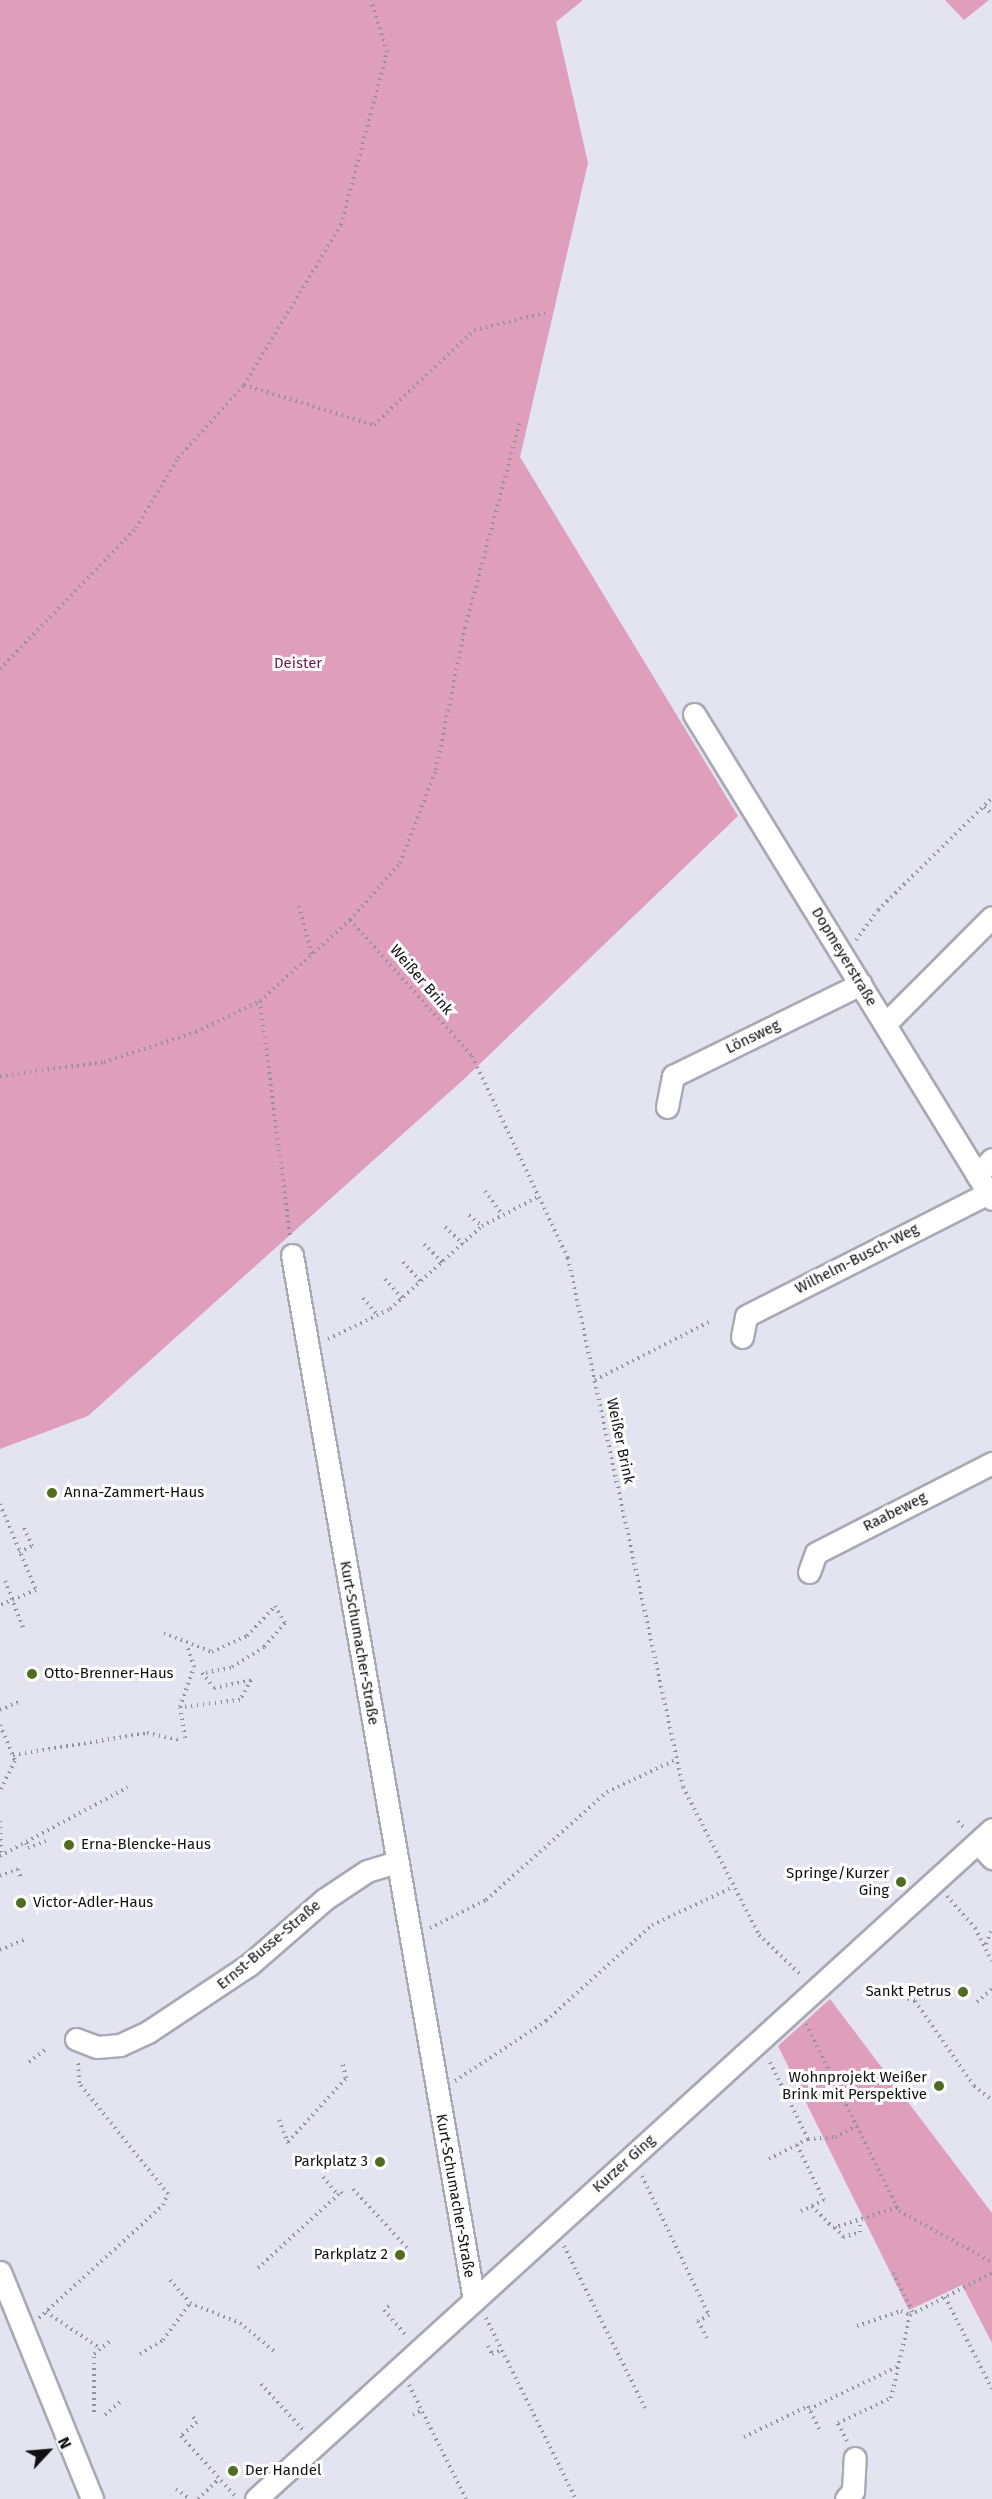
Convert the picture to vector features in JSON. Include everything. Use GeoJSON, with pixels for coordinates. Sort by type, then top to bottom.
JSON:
{"type":"FeatureCollection","features":[{"type":"Feature","properties":{"kind":"street","name":"Dopmeyerstraße"},"geometry":{"type":"LineString","coordinates":[[694,714],[986,1189]]}},
{"type":"Feature","properties":{"kind":"street"},"geometry":{"type":"LineString","coordinates":[[885,1024],[992,917]]}},
{"type":"Feature","properties":{"kind":"street","name":"Lönsweg"},"geometry":{"type":"LineString","coordinates":[[667,1107],[673,1076],[861,984]]}},
{"type":"Feature","properties":{"kind":"street"},"geometry":{"type":"LineString","coordinates":[[986,1189],[992,1159]]}},
{"type":"Feature","properties":{"kind":"street","name":"Wilhelm-Busch-Weg"},"geometry":{"type":"LineString","coordinates":[[742,1337],[746,1316],[986,1189]]}},
{"type":"Feature","properties":{"kind":"street","name":"Kurt-Schumacher-Straße"},"geometry":{"type":"LineString","coordinates":[[292,1255],[437,2092],[478,2306]]}},
{"type":"Feature","properties":{"kind":"street","name":"Raabeweg"},"geometry":{"type":"LineString","coordinates":[[809,1572],[816,1553],[992,1463]]}},
{"type":"Feature","properties":{"kind":"street"},"geometry":{"type":"LineString","coordinates":[[985,1836],[992,1858]]}},
{"type":"Feature","properties":{"kind":"street","name":"Kurzer Ging"},"geometry":{"type":"LineString","coordinates":[[268,2495],[478,2306],[816,1989],[985,1836]]}},
{"type":"Feature","properties":{"kind":"street","name":"Ernst-Busse-Straße"},"geometry":{"type":"LineString","coordinates":[[76,2039],[97,2047],[120,2045],[148,2032],[240,1972],[325,1899],[367,1871],[397,1862]]}},
{"type":"Feature","properties":{"kind":"street"},"geometry":{"type":"LineString","coordinates":[[1,2280],[92,2499]]}},
{"type":"Feature","properties":{"kind":"street"},"geometry":{"type":"LineString","coordinates":[[846,2499],[853,2491],[855,2458]]}},
{"type":"Feature","properties":{"kind":"path"},"geometry":{"type":"LineString","coordinates":[[0,669],[136,528],[178,458],[244,385],[341,225],[387,52],[371,0]]}},
{"type":"Feature","properties":{"kind":"path"},"geometry":{"type":"LineString","coordinates":[[244,385],[374,425],[474,330],[545,313]]}},
{"type":"Feature","properties":{"kind":"path"},"geometry":{"type":"LineString","coordinates":[[0,1076],[104,1062],[196,1032],[260,1001],[350,920],[400,863],[436,770],[465,628],[520,421]]}},
{"type":"Feature","properties":{"kind":"path"},"geometry":{"type":"LineString","coordinates":[[851,948],[878,910],[992,798]]}},
{"type":"Feature","properties":{"kind":"path"},"geometry":{"type":"LineString","coordinates":[[984,807],[992,814]]}},
{"type":"Feature","properties":{"kind":"path"},"geometry":{"type":"LineString","coordinates":[[299,906],[312,956]]}},
{"type":"Feature","properties":{"kind":"path","name":"Weißer Brink"},"geometry":{"type":"LineString","coordinates":[[350,920],[472,1056],[568,1258],[683,1787],[759,1935],[816,1989]]}},
{"type":"Feature","properties":{"kind":"path"},"geometry":{"type":"LineString","coordinates":[[260,1001],[292,1255]]}},
{"type":"Feature","properties":{"kind":"path"},"geometry":{"type":"LineString","coordinates":[[485,1191],[501,1213]]}},
{"type":"Feature","properties":{"kind":"path"},"geometry":{"type":"LineString","coordinates":[[308,1348],[378,1316],[403,1300],[482,1226],[501,1213],[538,1197]]}},
{"type":"Feature","properties":{"kind":"path"},"geometry":{"type":"LineString","coordinates":[[469,1215],[482,1226]]}},
{"type":"Feature","properties":{"kind":"path"},"geometry":{"type":"LineString","coordinates":[[445,1227],[463,1244]]}},
{"type":"Feature","properties":{"kind":"path"},"geometry":{"type":"LineString","coordinates":[[424,1245],[443,1263]]}},
{"type":"Feature","properties":{"kind":"path"},"geometry":{"type":"LineString","coordinates":[[403,1263],[422,1283]]}},
{"type":"Feature","properties":{"kind":"path"},"geometry":{"type":"LineString","coordinates":[[386,1279],[403,1300]]}},
{"type":"Feature","properties":{"kind":"path"},"geometry":{"type":"LineString","coordinates":[[363,1298],[378,1316]]}},
{"type":"Feature","properties":{"kind":"path"},"geometry":{"type":"LineString","coordinates":[[595,1380],[711,1321]]}},
{"type":"Feature","properties":{"kind":"path"},"geometry":{"type":"LineString","coordinates":[[0,1504],[36,1590],[0,1605]]}},
{"type":"Feature","properties":{"kind":"path"},"geometry":{"type":"LineString","coordinates":[[19,1551],[32,1546],[23,1526]]}},
{"type":"Feature","properties":{"kind":"path"},"geometry":{"type":"LineString","coordinates":[[5,1581],[24,1630]]}},
{"type":"Feature","properties":{"kind":"path"},"geometry":{"type":"LineString","coordinates":[[164,1634],[186,1646],[212,1652],[247,1636],[275,1606],[285,1623],[264,1647],[231,1668],[201,1673],[214,1688],[251,1680],[240,1700],[180,1707]]}},
{"type":"Feature","properties":{"kind":"path"},"geometry":{"type":"LineString","coordinates":[[185,1738],[180,1707],[194,1667],[186,1646]]}},
{"type":"Feature","properties":{"kind":"path"},"geometry":{"type":"LineString","coordinates":[[0,1710],[21,1701]]}},
{"type":"Feature","properties":{"kind":"path"},"geometry":{"type":"LineString","coordinates":[[0,1725],[15,1761],[0,1790]]}},
{"type":"Feature","properties":{"kind":"path"},"geometry":{"type":"LineString","coordinates":[[13,1755],[147,1733],[179,1740]]}},
{"type":"Feature","properties":{"kind":"path"},"geometry":{"type":"LineString","coordinates":[[410,1937],[486,1900],[607,1792],[677,1759]]}},
{"type":"Feature","properties":{"kind":"path"},"geometry":{"type":"LineString","coordinates":[[0,1821],[1,1855],[128,1787]]}},
{"type":"Feature","properties":{"kind":"path"},"geometry":{"type":"LineString","coordinates":[[26,1843],[28,1848],[46,1841]]}},
{"type":"Feature","properties":{"kind":"path"},"geometry":{"type":"LineString","coordinates":[[0,1876],[18,1869],[21,1878]]}},
{"type":"Feature","properties":{"kind":"path","name":"Kurt-Schumacher-Straße"},"geometry":{"type":"LineString","coordinates":[[437,2092],[546,2021],[652,1925],[733,1887]]}},
{"type":"Feature","properties":{"kind":"path"},"geometry":{"type":"LineString","coordinates":[[944,1892],[986,1945],[992,1961]]}},
{"type":"Feature","properties":{"kind":"path"},"geometry":{"type":"LineString","coordinates":[[986,1945],[992,1928]]}},
{"type":"Feature","properties":{"kind":"path"},"geometry":{"type":"LineString","coordinates":[[0,1950],[28,1938]]}},
{"type":"Feature","properties":{"kind":"path"},"geometry":{"type":"LineString","coordinates":[[977,2002],[992,1989]]}},
{"type":"Feature","properties":{"kind":"path"},"geometry":{"type":"LineString","coordinates":[[885,1991],[915,2001],[974,2086],[992,2100]]}},
{"type":"Feature","properties":{"kind":"path"},"geometry":{"type":"LineString","coordinates":[[797,2007],[898,2207],[992,2262]]}},
{"type":"Feature","properties":{"kind":"path"},"geometry":{"type":"LineString","coordinates":[[24,2331],[163,2205],[168,2194],[79,2083],[76,2039]]}},
{"type":"Feature","properties":{"kind":"path"},"geometry":{"type":"LineString","coordinates":[[29,2062],[47,2048]]}},
{"type":"Feature","properties":{"kind":"path"},"geometry":{"type":"LineString","coordinates":[[766,2054],[808,2139]]}},
{"type":"Feature","properties":{"kind":"path"},"geometry":{"type":"LineString","coordinates":[[279,2120],[288,2143],[346,2078],[342,2061]]}},
{"type":"Feature","properties":{"kind":"path"},"geometry":{"type":"LineString","coordinates":[[769,2159],[808,2139],[834,2138],[857,2126]]}},
{"type":"Feature","properties":{"kind":"path"},"geometry":{"type":"LineString","coordinates":[[797,2145],[824,2200],[797,2213]]}},
{"type":"Feature","properties":{"kind":"path"},"geometry":{"type":"LineString","coordinates":[[639,2170],[709,2316],[698,2321],[707,2338]]}},
{"type":"Feature","properties":{"kind":"path"},"geometry":{"type":"LineString","coordinates":[[323,2177],[338,2195],[345,2197]]}},
{"type":"Feature","properties":{"kind":"path"},"geometry":{"type":"LineString","coordinates":[[353,2189],[406,2248]]}},
{"type":"Feature","properties":{"kind":"path"},"geometry":{"type":"LineString","coordinates":[[258,2268],[338,2195]]}},
{"type":"Feature","properties":{"kind":"path"},"geometry":{"type":"LineString","coordinates":[[812,2206],[836,2227],[843,2237],[860,2232],[860,2220]]}},
{"type":"Feature","properties":{"kind":"path"},"geometry":{"type":"LineString","coordinates":[[836,2227],[898,2207]]}},
{"type":"Feature","properties":{"kind":"path"},"geometry":{"type":"LineString","coordinates":[[561,2240],[572,2268],[645,2408]]}},
{"type":"Feature","properties":{"kind":"path"},"geometry":{"type":"LineString","coordinates":[[855,2458],[838,2423],[891,2398],[912,2314],[893,2273]]}},
{"type":"Feature","properties":{"kind":"path"},"geometry":{"type":"LineString","coordinates":[[857,2326],[901,2311],[912,2314],[992,2273]]}},
{"type":"Feature","properties":{"kind":"path"},"geometry":{"type":"LineString","coordinates":[[170,2280],[190,2303],[240,2323],[275,2352]]}},
{"type":"Feature","properties":{"kind":"path"},"geometry":{"type":"LineString","coordinates":[[945,2297],[992,2389]]}},
{"type":"Feature","properties":{"kind":"path"},"geometry":{"type":"LineString","coordinates":[[140,2354],[164,2340],[190,2303]]}},
{"type":"Feature","properties":{"kind":"path"},"geometry":{"type":"LineString","coordinates":[[389,2306],[384,2310],[409,2338]]}},
{"type":"Feature","properties":{"kind":"path"},"geometry":{"type":"LineString","coordinates":[[478,2306],[576,2499]]}},
{"type":"Feature","properties":{"kind":"path"},"geometry":{"type":"LineString","coordinates":[[46,2312],[101,2349]]}},
{"type":"Feature","properties":{"kind":"path"},"geometry":{"type":"LineString","coordinates":[[94,2412],[94,2354],[111,2340]]}},
{"type":"Feature","properties":{"kind":"path"},"geometry":{"type":"LineString","coordinates":[[488,2346],[492,2354],[501,2350]]}},
{"type":"Feature","properties":{"kind":"path"},"geometry":{"type":"LineString","coordinates":[[744,2437],[897,2367]]}},
{"type":"Feature","properties":{"kind":"path"},"geometry":{"type":"LineString","coordinates":[[406,2379],[466,2499]]}},
{"type":"Feature","properties":{"kind":"path"},"geometry":{"type":"LineString","coordinates":[[261,2384],[305,2432]]}},
{"type":"Feature","properties":{"kind":"path"},"geometry":{"type":"LineString","coordinates":[[105,2415],[121,2401]]}},
{"type":"Feature","properties":{"kind":"path"},"geometry":{"type":"LineString","coordinates":[[809,2409],[820,2431]]}},
{"type":"Feature","properties":{"kind":"path"},"geometry":{"type":"LineString","coordinates":[[412,2415],[422,2410]]}},
{"type":"Feature","properties":{"kind":"path"},"geometry":{"type":"LineString","coordinates":[[193,2417],[197,2422],[181,2436],[235,2496]]}},
{"type":"Feature","properties":{"kind":"path"},"geometry":{"type":"LineString","coordinates":[[198,2499],[219,2479]]}},
{"type":"Feature","properties":{"kind":"path"},"geometry":{"type":"LineString","coordinates":[[176,2488],[190,2499]]}},
{"type":"Feature","properties":{"kind":"green space","name":"Deister"},"geometry":{"type":"Polygon","coordinates":[[[0,0],[583,0],[556,22],[588,163],[520,457],[738,816],[463,1080],[88,1416],[0,1449],[0,0]]]}},
{"type":"Feature","properties":{"kind":"green space"},"geometry":{"type":"Polygon","coordinates":[[[945,0],[989,0],[964,20],[945,0]]]}},
{"type":"Feature","properties":{"kind":"green space"},"geometry":{"type":"Polygon","coordinates":[[[830,1999],[992,2213],[992,2343],[962,2285],[909,2310],[778,2046],[830,1999]]]}},
{"type":"Feature","properties":{"kind":"place","name":"Anna-Zammert-Haus"},"geometry":{"type":"Point","coordinates":[52,1493]}},
{"type":"Feature","properties":{"kind":"place","name":"Otto-Brenner-Haus"},"geometry":{"type":"Point","coordinates":[32,1674]}},
{"type":"Feature","properties":{"kind":"place","name":"Erna-Blencke-Haus"},"geometry":{"type":"Point","coordinates":[69,1845]}},
{"type":"Feature","properties":{"kind":"place","name":"Springe/Kurzer Ging"},"geometry":{"type":"Point","coordinates":[901,1882]}},
{"type":"Feature","properties":{"kind":"place","name":"Victor-Adler-Haus"},"geometry":{"type":"Point","coordinates":[21,1903]}},
{"type":"Feature","properties":{"kind":"place","name":"Sankt Petrus"},"geometry":{"type":"Point","coordinates":[963,1992]}},
{"type":"Feature","properties":{"kind":"place","name":"Wohnprojekt Weißer Brink mit Perspektive"},"geometry":{"type":"Point","coordinates":[939,2086]}},
{"type":"Feature","properties":{"kind":"place","name":"Parkplatz 3"},"geometry":{"type":"Point","coordinates":[380,2162]}},
{"type":"Feature","properties":{"kind":"place","name":"Parkplatz 2"},"geometry":{"type":"Point","coordinates":[400,2255]}},
{"type":"Feature","properties":{"kind":"place","name":"Der Handel"},"geometry":{"type":"Point","coordinates":[233,2471]}}]}
